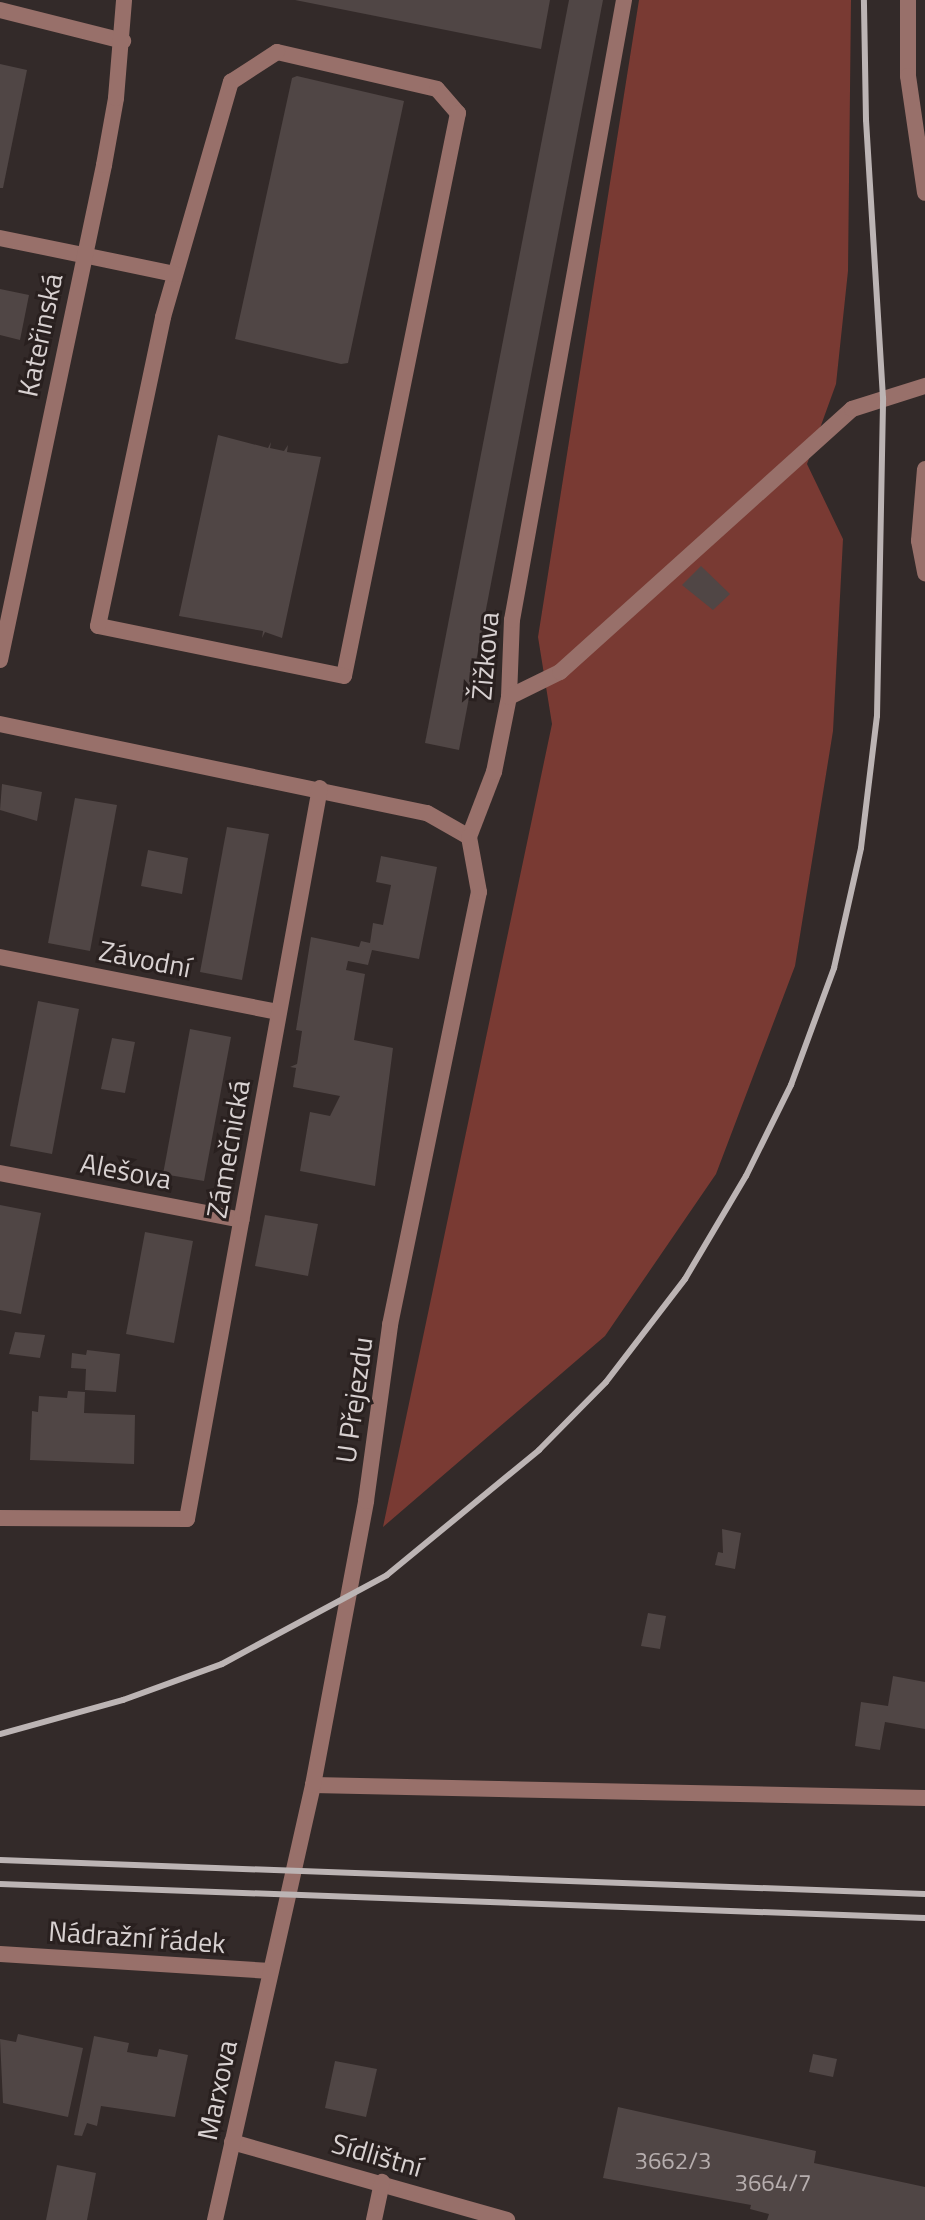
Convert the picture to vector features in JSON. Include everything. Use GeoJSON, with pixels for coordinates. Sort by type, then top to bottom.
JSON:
{"type":"FeatureCollection","features":[{"type":"Feature","properties":{"kind":"street","name":"Kateřinská"},"geometry":{"type":"LineString","coordinates":[[0,660],[104,165],[123,41],[124,0]]}},
{"type":"Feature","properties":{"kind":"street","name":"Žižkova"},"geometry":{"type":"LineString","coordinates":[[469,837],[494,772],[509,697],[512,620],[624,0]]}},
{"type":"Feature","properties":{"kind":"street"},"geometry":{"type":"LineString","coordinates":[[908,0],[908,76],[925,193]]}},
{"type":"Feature","properties":{"kind":"street"},"geometry":{"type":"LineString","coordinates":[[0,10],[123,41]]}},
{"type":"Feature","properties":{"kind":"street"},"geometry":{"type":"LineString","coordinates":[[277,52],[437,89],[458,113],[344,676],[98,626],[175,274],[231,82],[277,52]]}},
{"type":"Feature","properties":{"kind":"street","name":"Kateřinská"},"geometry":{"type":"LineString","coordinates":[[0,238],[83,255]]}},
{"type":"Feature","properties":{"kind":"street"},"geometry":{"type":"LineString","coordinates":[[83,255],[175,274]]}},
{"type":"Feature","properties":{"kind":"street"},"geometry":{"type":"LineString","coordinates":[[509,697],[560,672],[852,409],[925,386]]}},
{"type":"Feature","properties":{"kind":"street"},"geometry":{"type":"LineString","coordinates":[[925,469],[919,541],[925,573]]}},
{"type":"Feature","properties":{"kind":"street"},"geometry":{"type":"LineString","coordinates":[[0,724],[320,788],[427,813],[469,837]]}},
{"type":"Feature","properties":{"kind":"street","name":"Zámečnická"},"geometry":{"type":"LineString","coordinates":[[0,1518],[187,1519],[320,788]]}},
{"type":"Feature","properties":{"kind":"street","name":"U Přejezdu"},"geometry":{"type":"LineString","coordinates":[[270,1971],[313,1785],[366,1501],[390,1325],[479,892],[469,837]]}},
{"type":"Feature","properties":{"kind":"street","name":"Závodní"},"geometry":{"type":"LineString","coordinates":[[0,957],[279,1012]]}},
{"type":"Feature","properties":{"kind":"street","name":"Alešova"},"geometry":{"type":"LineString","coordinates":[[0,1173],[241,1220]]}},
{"type":"Feature","properties":{"kind":"street"},"geometry":{"type":"LineString","coordinates":[[313,1785],[925,1798]]}},
{"type":"Feature","properties":{"kind":"street","name":"Nádražní řádek"},"geometry":{"type":"LineString","coordinates":[[0,1954],[270,1971]]}},
{"type":"Feature","properties":{"kind":"street","name":"Marxova"},"geometry":{"type":"LineString","coordinates":[[215,2220],[270,1971]]}},
{"type":"Feature","properties":{"kind":"street","name":"Sídlištní"},"geometry":{"type":"LineString","coordinates":[[232,2142],[382,2182],[507,2220]]}},
{"type":"Feature","properties":{"kind":"street"},"geometry":{"type":"LineString","coordinates":[[374,2220],[382,2182]]}},
{"type":"Feature","properties":{"kind":"shaded area"},"geometry":{"type":"Polygon","coordinates":[[[639,0],[851,0],[848,271],[836,384],[807,464],[843,539],[833,731],[795,966],[716,1174],[605,1336],[383,1527],[552,724],[538,637],[639,0]]]}},
{"type":"Feature","properties":{"kind":"building"},"geometry":{"type":"Polygon","coordinates":[[[295,0],[550,0],[541,49],[295,0]]]}},
{"type":"Feature","properties":{"kind":"building"},"geometry":{"type":"Polygon","coordinates":[[[569,0],[603,0],[459,750],[425,743],[569,0]]]}},
{"type":"Feature","properties":{"kind":"building"},"geometry":{"type":"Polygon","coordinates":[[[0,64],[27,70],[3,188],[0,188],[0,64]]]}},
{"type":"Feature","properties":{"kind":"building"},"geometry":{"type":"Polygon","coordinates":[[[297,76],[404,101],[348,363],[341,364],[235,339],[292,78],[297,76]]]}},
{"type":"Feature","properties":{"kind":"building"},"geometry":{"type":"Polygon","coordinates":[[[0,289],[29,295],[20,340],[0,335],[0,289]]]}},
{"type":"Feature","properties":{"kind":"building"},"geometry":{"type":"Polygon","coordinates":[[[218,435],[268,448],[271,442],[270,448],[284,451],[288,445],[287,452],[321,457],[282,638],[265,632],[262,638],[263,631],[179,616],[218,435]]]}},
{"type":"Feature","properties":{"kind":"building"},"geometry":{"type":"Polygon","coordinates":[[[701,566],[730,594],[713,610],[682,585],[701,566]]]}},
{"type":"Feature","properties":{"kind":"building"},"geometry":{"type":"Polygon","coordinates":[[[2,784],[42,792],[37,821],[0,810],[2,784]]]}},
{"type":"Feature","properties":{"kind":"building"},"geometry":{"type":"Polygon","coordinates":[[[75,798],[117,805],[90,951],[48,943],[75,798]]]}},
{"type":"Feature","properties":{"kind":"building"},"geometry":{"type":"Polygon","coordinates":[[[227,827],[269,834],[242,980],[200,972],[227,827]]]}},
{"type":"Feature","properties":{"kind":"building"},"geometry":{"type":"Polygon","coordinates":[[[148,850],[188,858],[182,894],[141,886],[148,850]]]}},
{"type":"Feature","properties":{"kind":"building"},"geometry":{"type":"Polygon","coordinates":[[[381,856],[437,867],[419,959],[372,950],[368,965],[348,961],[346,970],[365,974],[354,1040],[393,1048],[375,1186],[300,1171],[310,1112],[330,1116],[340,1096],[293,1087],[296,1068],[290,1067],[297,1064],[302,1031],[296,1030],[311,937],[359,947],[361,941],[370,943],[373,923],[383,925],[391,885],[376,882],[381,856]]]}},
{"type":"Feature","properties":{"kind":"building"},"geometry":{"type":"Polygon","coordinates":[[[38,1001],[79,1009],[52,1154],[10,1146],[38,1001]]]}},
{"type":"Feature","properties":{"kind":"building"},"geometry":{"type":"Polygon","coordinates":[[[190,1029],[231,1037],[204,1181],[163,1174],[190,1029]]]}},
{"type":"Feature","properties":{"kind":"building"},"geometry":{"type":"Polygon","coordinates":[[[112,1038],[135,1042],[125,1093],[101,1089],[112,1038]]]}},
{"type":"Feature","properties":{"kind":"building"},"geometry":{"type":"Polygon","coordinates":[[[0,1205],[41,1213],[21,1314],[0,1310],[0,1205]]]}},
{"type":"Feature","properties":{"kind":"building"},"geometry":{"type":"Polygon","coordinates":[[[265,1215],[318,1224],[308,1276],[255,1266],[265,1215]]]}},
{"type":"Feature","properties":{"kind":"building"},"geometry":{"type":"Polygon","coordinates":[[[145,1232],[193,1241],[174,1343],[126,1334],[145,1232]]]}},
{"type":"Feature","properties":{"kind":"building"},"geometry":{"type":"Polygon","coordinates":[[[15,1332],[45,1335],[40,1358],[9,1354],[15,1332]]]}},
{"type":"Feature","properties":{"kind":"building"},"geometry":{"type":"Polygon","coordinates":[[[87,1350],[120,1354],[116,1392],[85,1390],[86,1369],[71,1368],[72,1353],[86,1355],[87,1350]]]}},
{"type":"Feature","properties":{"kind":"building"},"geometry":{"type":"Polygon","coordinates":[[[68,1391],[85,1392],[84,1413],[135,1415],[134,1464],[30,1460],[32,1411],[38,1412],[39,1396],[67,1398],[68,1391]]]}},
{"type":"Feature","properties":{"kind":"building"},"geometry":{"type":"Polygon","coordinates":[[[722,1529],[741,1533],[735,1569],[715,1565],[718,1552],[723,1553],[722,1529]]]}},
{"type":"Feature","properties":{"kind":"building"},"geometry":{"type":"Polygon","coordinates":[[[648,1613],[666,1616],[660,1649],[641,1646],[648,1613]]]}},
{"type":"Feature","properties":{"kind":"building"},"geometry":{"type":"Polygon","coordinates":[[[893,1676],[925,1682],[925,1729],[885,1722],[880,1750],[855,1746],[861,1702],[888,1706],[893,1676]]]}},
{"type":"Feature","properties":{"kind":"building"},"geometry":{"type":"Polygon","coordinates":[[[18,2034],[83,2048],[68,2117],[3,2103],[0,2039],[16,2042],[18,2034]]]}},
{"type":"Feature","properties":{"kind":"building"},"geometry":{"type":"Polygon","coordinates":[[[94,2036],[129,2043],[127,2052],[157,2057],[159,2049],[188,2055],[175,2117],[101,2106],[97,2126],[87,2123],[82,2136],[74,2135],[94,2036]]]}},
{"type":"Feature","properties":{"kind":"building"},"geometry":{"type":"Polygon","coordinates":[[[813,2054],[837,2059],[833,2077],[809,2072],[813,2054]]]}},
{"type":"Feature","properties":{"kind":"building"},"geometry":{"type":"Polygon","coordinates":[[[335,2061],[377,2069],[366,2117],[325,2108],[335,2061]]]}},
{"type":"Feature","properties":{"kind":"building"},"geometry":{"type":"Polygon","coordinates":[[[618,2107],[816,2151],[814,2163],[925,2187],[925,2220],[767,2220],[769,2214],[750,2209],[751,2205],[603,2178],[618,2107]]]}},
{"type":"Feature","properties":{"kind":"building"},"geometry":{"type":"Polygon","coordinates":[[[57,2165],[96,2173],[87,2220],[46,2220],[57,2165]]]}},
{"type":"Feature","properties":{"kind":"railway"},"geometry":{"type":"LineString","coordinates":[[0,1734],[123,1700],[222,1664],[387,1575],[539,1450],[606,1382],[685,1279],[746,1176],[791,1085],[834,968],[861,848],[877,716],[883,398],[866,120],[864,0]]}},
{"type":"Feature","properties":{"kind":"railway"},"geometry":{"type":"LineString","coordinates":[[0,1860],[925,1894]]}},
{"type":"Feature","properties":{"kind":"railway"},"geometry":{"type":"LineString","coordinates":[[0,1884],[925,1918]]}}]}
